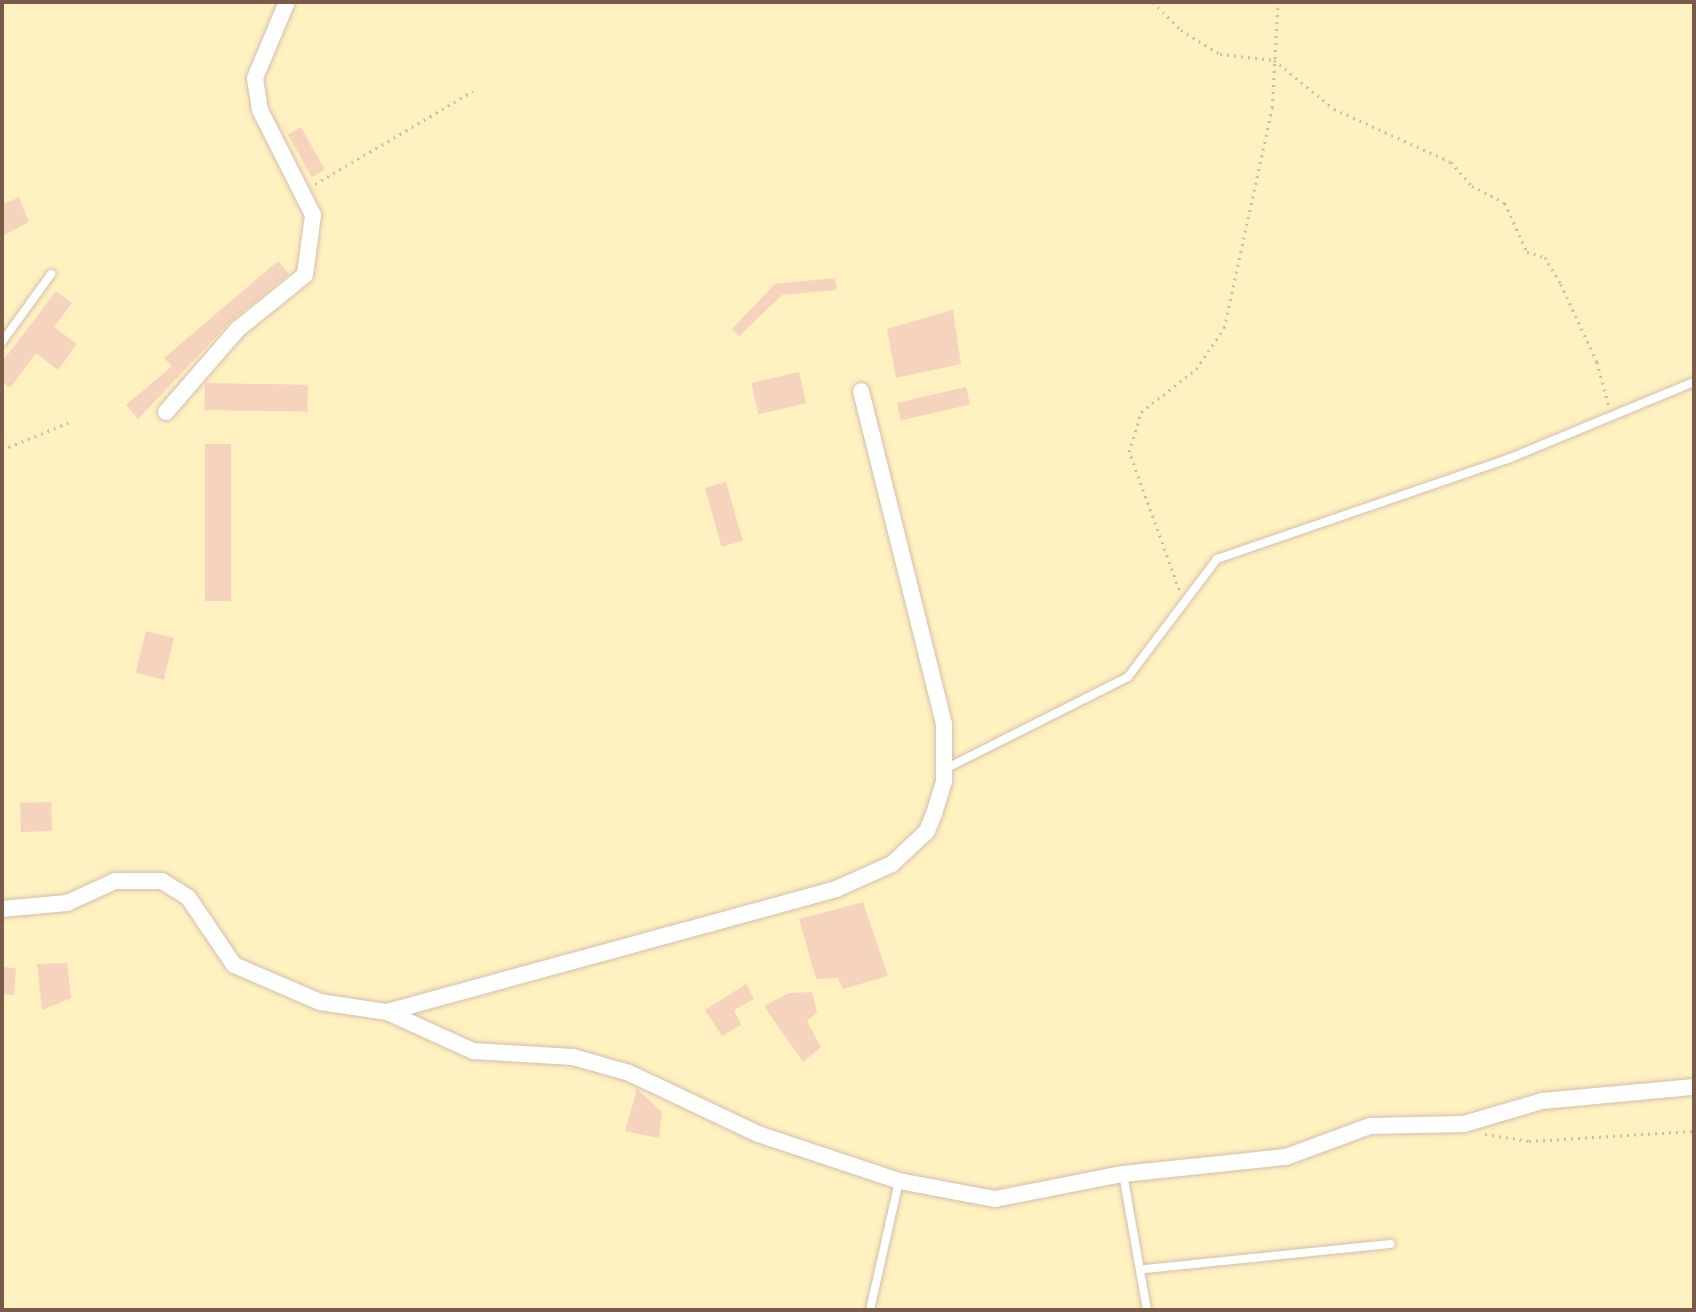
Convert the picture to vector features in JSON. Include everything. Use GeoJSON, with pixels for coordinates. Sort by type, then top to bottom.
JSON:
{"type":"FeatureCollection","features":[{"type":"Feature","properties":{"kind":"street"},"geometry":{"type":"LineString","coordinates":[[166,412],[238,329],[305,275],[313,215],[260,110],[255,78],[287,2]]}},
{"type":"Feature","properties":{"kind":"street"},"geometry":{"type":"LineString","coordinates":[[387,1012],[836,889],[909,851],[934,814],[945,769],[944,724],[861,391]]}},
{"type":"Feature","properties":{"kind":"street"},"geometry":{"type":"LineString","coordinates":[[2,909],[67,903],[115,881],[162,881],[188,897],[234,965],[320,1002],[387,1012],[472,1051],[573,1057],[629,1073],[758,1134],[899,1181],[995,1199],[1123,1174],[1286,1157],[1370,1126],[1464,1124],[1542,1101],[1694,1087]]}},
{"type":"Feature","properties":{"kind":"lane"},"geometry":{"type":"LineString","coordinates":[[2,342],[51,274]]}},
{"type":"Feature","properties":{"kind":"lane"},"geometry":{"type":"LineString","coordinates":[[945,769],[1128,677],[1183,599],[1217,559],[1233,551],[1508,459],[1694,382]]}},
{"type":"Feature","properties":{"kind":"lane"},"geometry":{"type":"LineString","coordinates":[[1123,1174],[1144,1269],[1147,1310]]}},
{"type":"Feature","properties":{"kind":"lane"},"geometry":{"type":"LineString","coordinates":[[870,1310],[899,1181]]}},
{"type":"Feature","properties":{"kind":"lane"},"geometry":{"type":"LineString","coordinates":[[1144,1269],[1391,1244]]}},
{"type":"Feature","properties":{"kind":"path"},"geometry":{"type":"LineString","coordinates":[[1153,2],[1181,30],[1220,54],[1274,60],[1334,108],[1451,162],[1472,186],[1504,203],[1527,253],[1545,257],[1560,284],[1597,362],[1612,416]]}},
{"type":"Feature","properties":{"kind":"path"},"geometry":{"type":"LineString","coordinates":[[1183,599],[1129,452],[1141,412],[1196,369],[1224,327],[1272,108],[1278,2]]}},
{"type":"Feature","properties":{"kind":"path"},"geometry":{"type":"LineString","coordinates":[[303,191],[473,91]]}},
{"type":"Feature","properties":{"kind":"path"},"geometry":{"type":"LineString","coordinates":[[2,450],[72,421]]}},
{"type":"Feature","properties":{"kind":"path"},"geometry":{"type":"LineString","coordinates":[[1476,1132],[1529,1141],[1694,1131]]}},
{"type":"Feature","properties":{"kind":"sand"},"geometry":{"type":"Polygon","coordinates":[[[2,2],[1694,2],[1694,1310],[2,1310],[2,2]]]}},
{"type":"Feature","properties":{"kind":"building"},"geometry":{"type":"Polygon","coordinates":[[[301,127],[325,170],[312,177],[288,134],[301,127]]]}},
{"type":"Feature","properties":{"kind":"building"},"geometry":{"type":"Polygon","coordinates":[[[19,197],[29,222],[2,236],[2,205],[19,197]]]}},
{"type":"Feature","properties":{"kind":"building"},"geometry":{"type":"Polygon","coordinates":[[[278,261],[289,274],[230,322],[138,419],[126,405],[172,366],[164,358],[278,261]]]}},
{"type":"Feature","properties":{"kind":"building"},"geometry":{"type":"Polygon","coordinates":[[[835,278],[837,290],[782,295],[739,336],[732,329],[775,284],[835,278]]]}},
{"type":"Feature","properties":{"kind":"building"},"geometry":{"type":"Polygon","coordinates":[[[56,291],[72,303],[54,327],[77,344],[58,370],[36,353],[10,388],[2,382],[2,362],[56,291]]]}},
{"type":"Feature","properties":{"kind":"building"},"geometry":{"type":"Polygon","coordinates":[[[953,310],[961,364],[896,378],[887,329],[953,310]]]}},
{"type":"Feature","properties":{"kind":"building"},"geometry":{"type":"Polygon","coordinates":[[[799,372],[806,403],[758,414],[751,383],[799,372]]]}},
{"type":"Feature","properties":{"kind":"building"},"geometry":{"type":"Polygon","coordinates":[[[205,383],[308,385],[308,412],[205,410],[205,383]]]}},
{"type":"Feature","properties":{"kind":"building"},"geometry":{"type":"Polygon","coordinates":[[[966,387],[970,405],[901,421],[897,403],[966,387]]]}},
{"type":"Feature","properties":{"kind":"building"},"geometry":{"type":"Polygon","coordinates":[[[205,444],[231,444],[231,601],[205,601],[205,444]]]}},
{"type":"Feature","properties":{"kind":"building"},"geometry":{"type":"Polygon","coordinates":[[[726,482],[743,541],[722,547],[705,488],[726,482]]]}},
{"type":"Feature","properties":{"kind":"building"},"geometry":{"type":"Polygon","coordinates":[[[146,631],[174,638],[164,680],[136,673],[146,631]]]}},
{"type":"Feature","properties":{"kind":"building"},"geometry":{"type":"Polygon","coordinates":[[[51,802],[52,831],[21,832],[20,803],[51,802]]]}},
{"type":"Feature","properties":{"kind":"building"},"geometry":{"type":"Polygon","coordinates":[[[863,902],[888,976],[843,989],[838,978],[816,979],[799,919],[863,902]]]}},
{"type":"Feature","properties":{"kind":"building"},"geometry":{"type":"Polygon","coordinates":[[[67,963],[71,998],[42,1010],[37,964],[67,963]]]}},
{"type":"Feature","properties":{"kind":"building"},"geometry":{"type":"Polygon","coordinates":[[[2,967],[16,968],[14,995],[2,994],[2,967]]]}},
{"type":"Feature","properties":{"kind":"building"},"geometry":{"type":"Polygon","coordinates":[[[746,984],[754,999],[734,1010],[741,1025],[722,1036],[705,1010],[746,984]]]}},
{"type":"Feature","properties":{"kind":"building"},"geometry":{"type":"Polygon","coordinates":[[[812,992],[817,1013],[807,1021],[821,1047],[803,1062],[764,1006],[789,993],[812,992]]]}},
{"type":"Feature","properties":{"kind":"building"},"geometry":{"type":"Polygon","coordinates":[[[637,1089],[662,1112],[659,1138],[625,1131],[637,1089]]]}}]}
